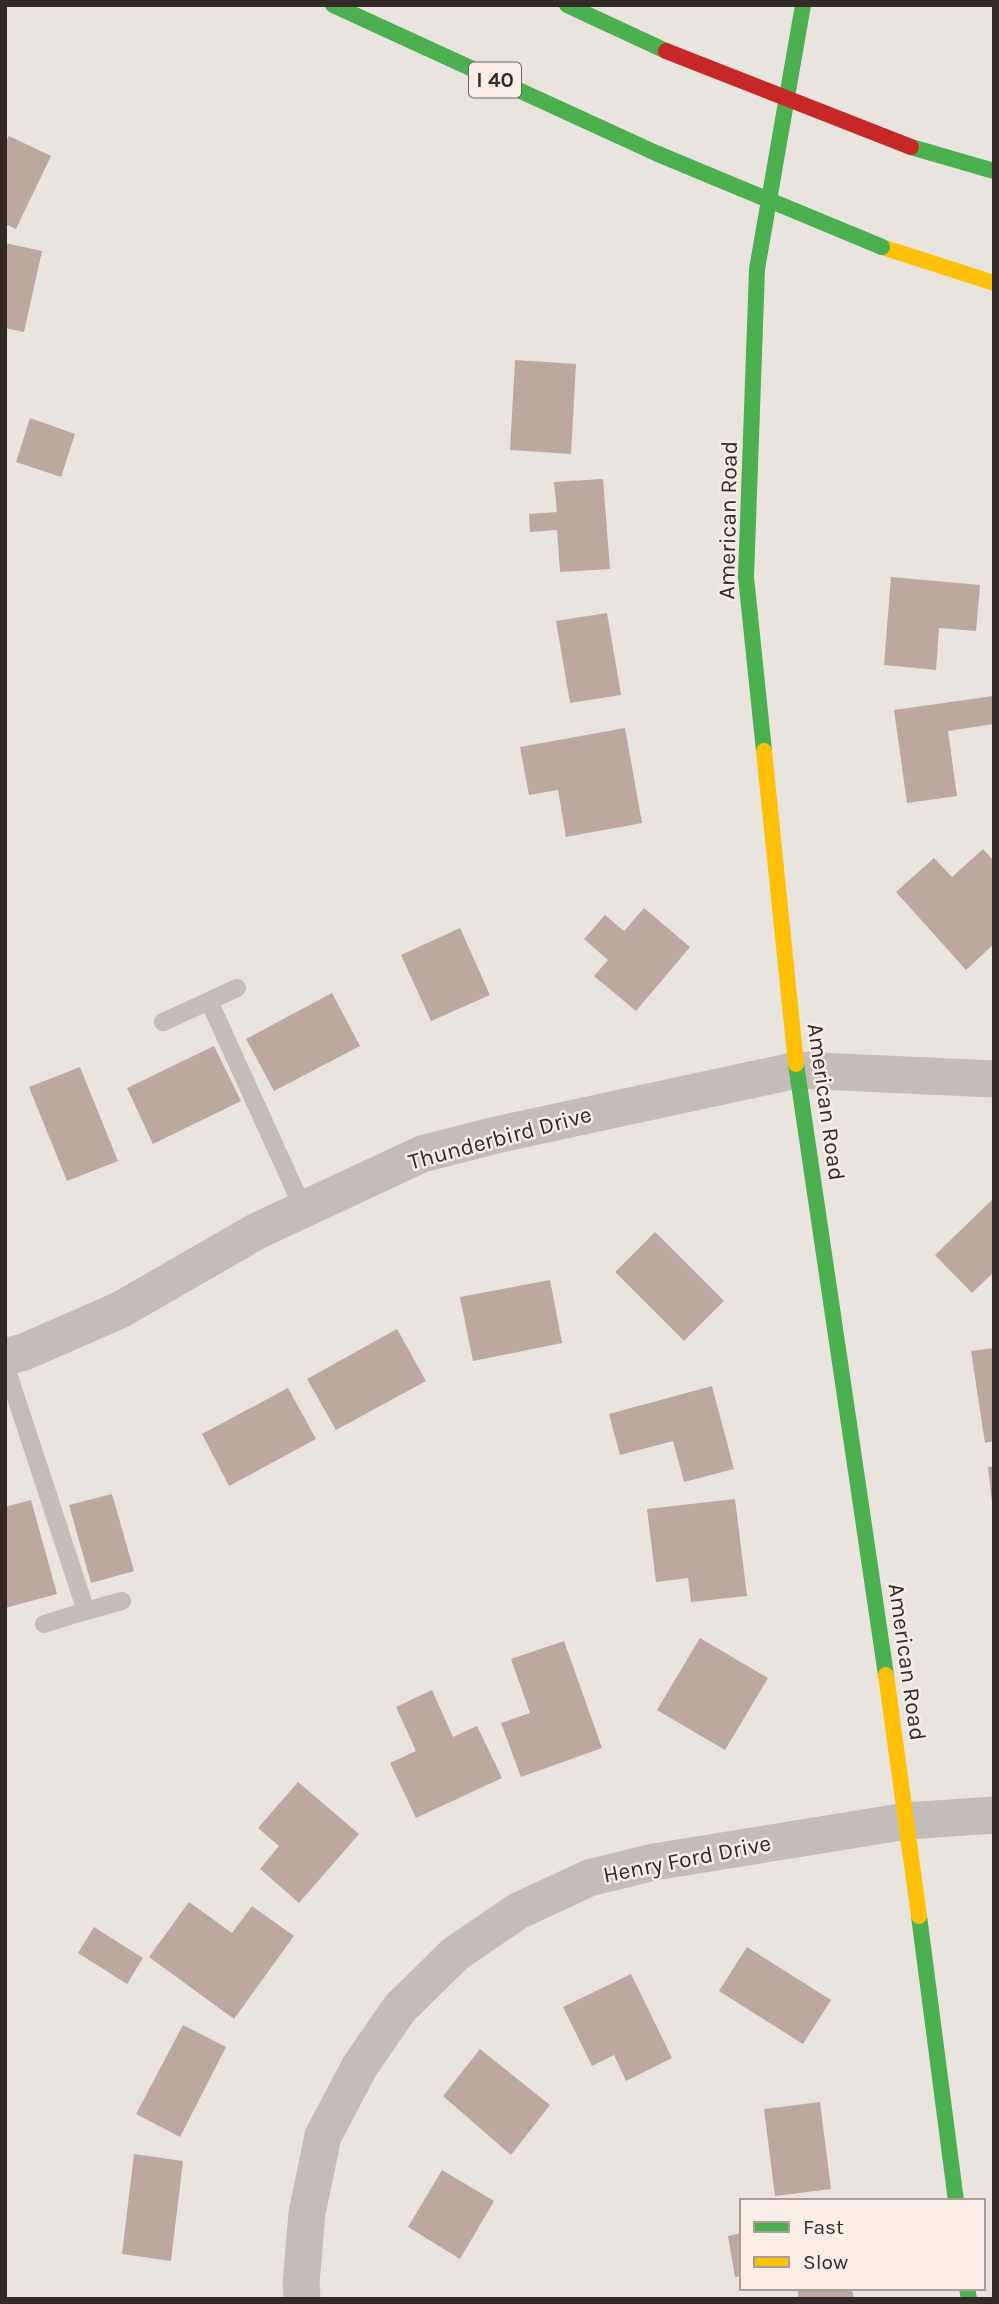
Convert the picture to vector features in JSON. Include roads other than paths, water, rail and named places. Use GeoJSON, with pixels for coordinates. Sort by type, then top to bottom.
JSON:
{"type":"FeatureCollection","features":[{"type":"Feature","properties":{"kind":"main road","name":"I 40"},"geometry":{"type":"LineString","coordinates":[[333,5],[658,154],[882,247],[994,284]]}},
{"type":"Feature","properties":{"kind":"main road"},"geometry":{"type":"LineString","coordinates":[[567,5],[666,51],[911,147],[994,171]]}},
{"type":"Feature","properties":{"kind":"main road","name":"American Road"},"geometry":{"type":"LineString","coordinates":[[803,5],[757,269],[746,577],[797,1070],[907,1821],[956,2199]]}},
{"type":"Feature","properties":{"kind":"street","name":"Thunderbird Drive"},"geometry":{"type":"LineString","coordinates":[[5,1357],[24,1352],[121,1310],[257,1231],[422,1154],[506,1132],[797,1070],[994,1079]]}},
{"type":"Feature","properties":{"kind":"street","name":"Henry Ford Drive"},"geometry":{"type":"LineString","coordinates":[[302,2299],[300,2283],[307,2213],[323,2136],[360,2066],[400,2008],[455,1954],[518,1911],[589,1878],[654,1862],[907,1821],[994,1815]]}},
{"type":"Feature","properties":{"kind":"lane"},"geometry":{"type":"LineString","coordinates":[[163,1022],[237,988]]}},
{"type":"Feature","properties":{"kind":"lane"},"geometry":{"type":"LineString","coordinates":[[209,1001],[304,1210]]}},
{"type":"Feature","properties":{"kind":"lane"},"geometry":{"type":"LineString","coordinates":[[5,1364],[86,1611]]}},
{"type":"Feature","properties":{"kind":"lane"},"geometry":{"type":"LineString","coordinates":[[44,1624],[122,1601]]}}]}
